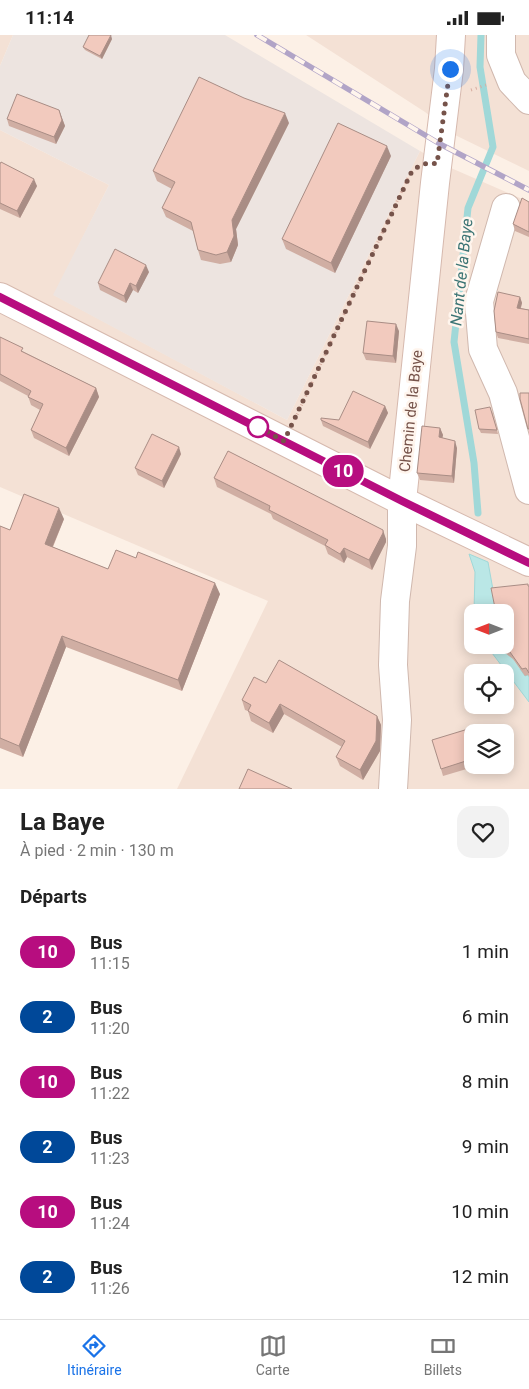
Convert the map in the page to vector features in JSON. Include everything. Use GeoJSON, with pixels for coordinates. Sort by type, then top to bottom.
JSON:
{"type":"FeatureCollection","features":[{"type":"Feature","properties":{"kind":"street","name":"Chemin de la Baye"},"geometry":{"type":"LineString","coordinates":[[393,789],[397,720],[393,665],[395,601],[402,546],[402,501],[437,164],[450,69],[451,35]]}},
{"type":"Feature","properties":{"kind":"street"},"geometry":{"type":"LineString","coordinates":[[501,35],[501,55],[512,82],[529,101]]}},
{"type":"Feature","properties":{"kind":"street"},"geometry":{"type":"LineString","coordinates":[[506,208],[479,301],[483,349],[503,393],[529,490]]}},
{"type":"Feature","properties":{"kind":"street"},"geometry":{"type":"LineString","coordinates":[[0,297],[402,501],[529,563]]}},
{"type":"Feature","properties":{"kind":"path"},"geometry":{"type":"LineString","coordinates":[[463,92],[490,84]]}},
{"type":"Feature","properties":{"kind":"path"},"geometry":{"type":"LineString","coordinates":[[284,441],[412,171],[419,165],[427,163],[437,164]]}},
{"type":"Feature","properties":{"kind":"shaded area"},"geometry":{"type":"Polygon","coordinates":[[[0,35],[13,35],[0,66],[0,35]]]}},
{"type":"Feature","properties":{"kind":"shaded area"},"geometry":{"type":"Polygon","coordinates":[[[13,35],[225,35],[420,151],[287,420],[53,295],[109,185],[0,130],[0,66],[13,35]]]}},
{"type":"Feature","properties":{"kind":"shaded area"},"geometry":{"type":"Polygon","coordinates":[[[306,35],[529,35],[529,171],[455,135],[425,112],[306,35]]]}},
{"type":"Feature","properties":{"kind":"shaded area"},"geometry":{"type":"Polygon","coordinates":[[[0,130],[109,185],[54,295],[287,420],[420,151],[451,168],[529,202],[529,789],[177,789],[268,601],[0,487],[0,130]]]}},
{"type":"Feature","properties":{"kind":"water"},"geometry":{"type":"Polygon","coordinates":[[[469,554],[488,562],[496,604],[474,604],[475,572],[469,554]]]}},
{"type":"Feature","properties":{"kind":"water"},"geometry":{"type":"Polygon","coordinates":[[[493,654],[511,654],[522,667],[520,669],[525,676],[528,675],[529,677],[529,702],[514,682],[514,664],[500,664],[493,654]]]}},
{"type":"Feature","properties":{"kind":"building"},"geometry":{"type":"Polygon","coordinates":[[[89,35],[111,35],[100,56],[83,47],[89,35]]]}},
{"type":"Feature","properties":{"kind":"building"},"geometry":{"type":"Polygon","coordinates":[[[199,77],[244,98],[285,113],[232,220],[234,236],[227,252],[216,255],[198,250],[191,222],[162,208],[175,182],[153,171],[199,77]]]}},
{"type":"Feature","properties":{"kind":"building"},"geometry":{"type":"Polygon","coordinates":[[[17,94],[59,110],[62,120],[54,137],[7,119],[17,94]]]}},
{"type":"Feature","properties":{"kind":"building"},"geometry":{"type":"Polygon","coordinates":[[[338,123],[387,146],[331,263],[282,239],[338,123]]]}},
{"type":"Feature","properties":{"kind":"building"},"geometry":{"type":"Polygon","coordinates":[[[1,162],[34,179],[17,211],[0,203],[1,162]]]}},
{"type":"Feature","properties":{"kind":"building"},"geometry":{"type":"Polygon","coordinates":[[[522,198],[529,202],[529,232],[513,224],[522,198]]]}},
{"type":"Feature","properties":{"kind":"building"},"geometry":{"type":"Polygon","coordinates":[[[115,249],[146,265],[136,286],[130,283],[124,296],[98,283],[115,249]]]}},
{"type":"Feature","properties":{"kind":"building"},"geometry":{"type":"Polygon","coordinates":[[[498,292],[520,297],[517,308],[529,310],[529,339],[496,332],[494,311],[498,292]]]}},
{"type":"Feature","properties":{"kind":"building"},"geometry":{"type":"Polygon","coordinates":[[[367,321],[396,324],[393,356],[363,353],[367,321]]]}},
{"type":"Feature","properties":{"kind":"building"},"geometry":{"type":"Polygon","coordinates":[[[0,337],[23,348],[21,351],[96,388],[66,448],[31,430],[43,404],[28,397],[31,391],[0,374],[0,337]]]}},
{"type":"Feature","properties":{"kind":"building"},"geometry":{"type":"Polygon","coordinates":[[[353,391],[385,406],[368,442],[321,420],[321,418],[339,420],[353,391]]]}},
{"type":"Feature","properties":{"kind":"building"},"geometry":{"type":"Polygon","coordinates":[[[520,393],[529,393],[529,429],[520,399],[520,393]]]}},
{"type":"Feature","properties":{"kind":"building"},"geometry":{"type":"Polygon","coordinates":[[[490,407],[497,430],[479,429],[475,410],[490,407]]]}},
{"type":"Feature","properties":{"kind":"building"},"geometry":{"type":"Polygon","coordinates":[[[422,426],[440,428],[439,437],[455,441],[452,476],[417,473],[422,426]]]}},
{"type":"Feature","properties":{"kind":"building"},"geometry":{"type":"Polygon","coordinates":[[[152,434],[179,447],[162,481],[135,468],[152,434]]]}},
{"type":"Feature","properties":{"kind":"building"},"geometry":{"type":"Polygon","coordinates":[[[228,451],[383,530],[369,560],[344,548],[340,554],[325,545],[328,540],[269,510],[270,506],[214,478],[228,451]]]}},
{"type":"Feature","properties":{"kind":"building"},"geometry":{"type":"Polygon","coordinates":[[[24,494],[59,508],[45,544],[108,569],[116,550],[136,558],[138,552],[215,583],[178,680],[62,636],[19,746],[0,738],[0,526],[10,530],[24,494]]]}},
{"type":"Feature","properties":{"kind":"building"},"geometry":{"type":"Polygon","coordinates":[[[528,584],[529,586],[529,673],[526,668],[522,669],[511,654],[514,654],[514,604],[494,604],[491,588],[528,584]]]}},
{"type":"Feature","properties":{"kind":"building"},"geometry":{"type":"Polygon","coordinates":[[[279,660],[377,716],[376,741],[360,770],[336,757],[345,741],[280,704],[269,723],[248,711],[251,705],[242,700],[254,677],[266,683],[279,660]]]}},
{"type":"Feature","properties":{"kind":"building"},"geometry":{"type":"Polygon","coordinates":[[[464,730],[464,762],[441,769],[432,740],[464,730]]]}},
{"type":"Feature","properties":{"kind":"building"},"geometry":{"type":"Polygon","coordinates":[[[248,769],[292,789],[239,789],[248,769]]]}},
{"type":"Feature","properties":{"kind":"waterway","name":"Nant de la Baye"},"geometry":{"type":"LineString","coordinates":[[478,513],[474,463],[454,342],[468,208],[493,147],[480,67],[481,35]]}},
{"type":"Feature","properties":{"kind":"railway"},"geometry":{"type":"LineString","coordinates":[[257,35],[440,144],[529,190]]}},
{"type":"Feature","properties":{"kind":"bus line","name":"10"},"geometry":{"type":"LineString","coordinates":[[0,297],[402,501],[529,563]]}},
{"type":"Feature","properties":{"kind":"route"},"geometry":{"type":"LineString","coordinates":[[258,427],[251,423],[284,441],[412,171],[419,165],[427,163],[437,164],[450,69]]}}]}
